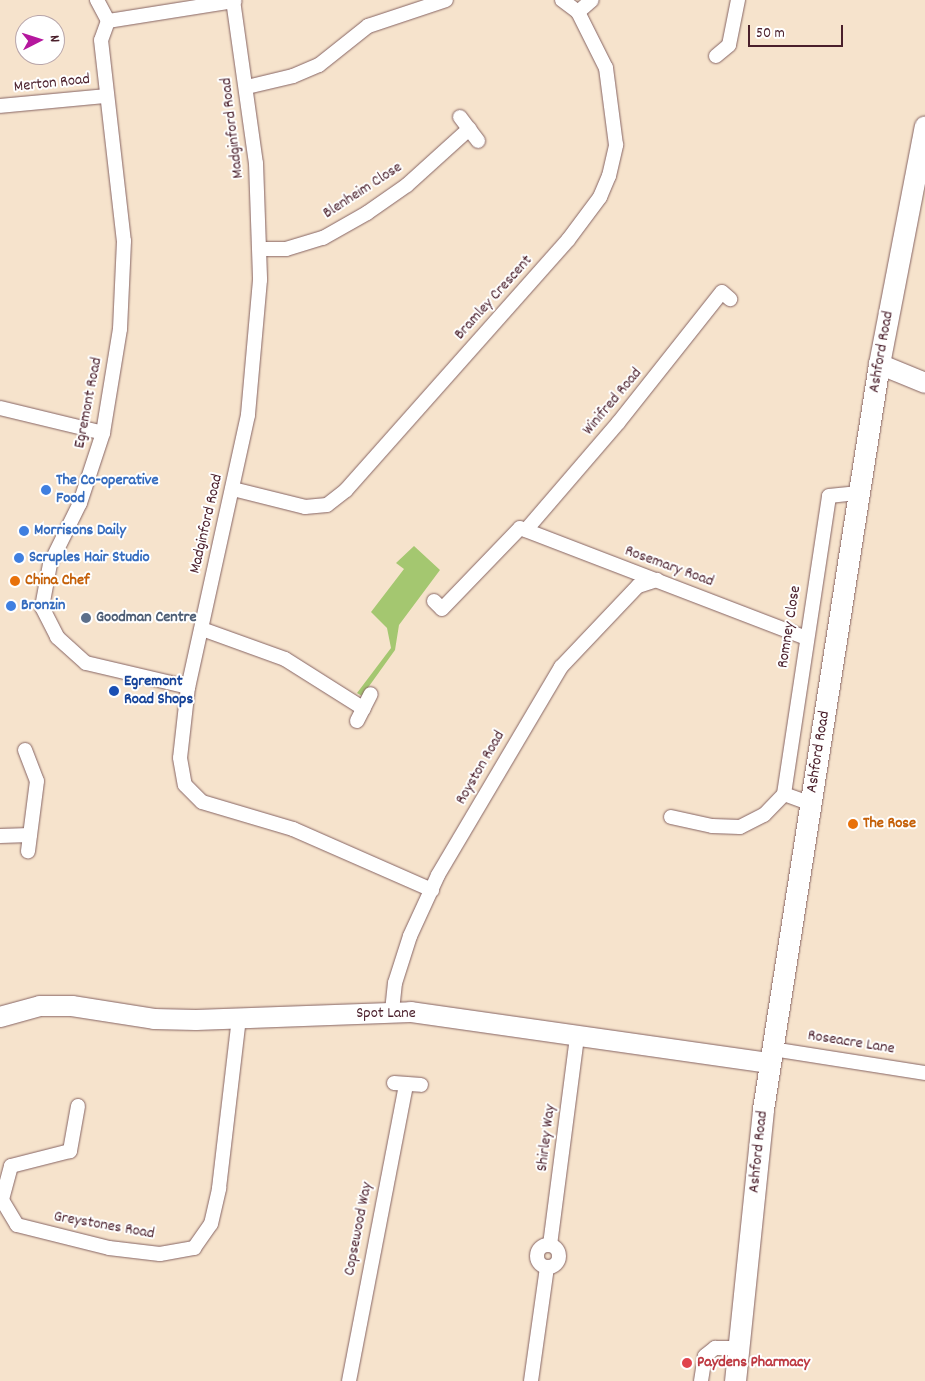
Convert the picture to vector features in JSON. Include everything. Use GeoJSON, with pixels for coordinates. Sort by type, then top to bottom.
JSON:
{"type":"FeatureCollection","features":[{"type":"Feature","properties":{"kind":"main road","name":"Ashford Road"},"geometry":{"type":"LineString","coordinates":[[734,1381],[771,1056],[879,364],[925,126]]}},
{"type":"Feature","properties":{"kind":"street"},"geometry":{"type":"LineString","coordinates":[[97,0],[108,21],[233,0]]}},
{"type":"Feature","properties":{"kind":"street","name":"Madginford Road"},"geometry":{"type":"LineString","coordinates":[[233,0],[247,87],[261,249],[250,395],[233,489],[188,687],[180,758],[185,785],[202,802],[302,832],[432,890]]}},
{"type":"Feature","properties":{"kind":"street"},"geometry":{"type":"LineString","coordinates":[[247,87],[293,76],[318,65],[368,26],[446,0]]}},
{"type":"Feature","properties":{"kind":"street","name":"Bramley Crescent"},"geometry":{"type":"LineString","coordinates":[[233,489],[305,507],[327,504],[346,490],[568,240],[600,197],[609,176],[616,145],[614,111],[606,68],[578,12],[562,0]]}},
{"type":"Feature","properties":{"kind":"street"},"geometry":{"type":"LineString","coordinates":[[578,12],[592,0]]}},
{"type":"Feature","properties":{"kind":"street"},"geometry":{"type":"LineString","coordinates":[[716,56],[729,46],[738,0]]}},
{"type":"Feature","properties":{"kind":"street","name":"Egremont Road"},"geometry":{"type":"LineString","coordinates":[[108,21],[101,40],[106,96],[114,138],[123,275],[115,362],[103,433],[80,503],[50,564],[42,607],[57,637],[86,663],[188,687]]}},
{"type":"Feature","properties":{"kind":"street","name":"Merton Road"},"geometry":{"type":"LineString","coordinates":[[0,106],[106,96]]}},
{"type":"Feature","properties":{"kind":"street"},"geometry":{"type":"LineString","coordinates":[[460,117],[478,141]]}},
{"type":"Feature","properties":{"kind":"street","name":"Blenheim Close"},"geometry":{"type":"LineString","coordinates":[[261,249],[286,249],[323,238],[367,213],[407,185],[469,129]]}},
{"type":"Feature","properties":{"kind":"street","name":"Winifred Road"},"geometry":{"type":"LineString","coordinates":[[434,601],[442,609],[523,529],[630,409],[726,295]]}},
{"type":"Feature","properties":{"kind":"street"},"geometry":{"type":"LineString","coordinates":[[879,364],[925,383]]}},
{"type":"Feature","properties":{"kind":"street"},"geometry":{"type":"LineString","coordinates":[[0,408],[103,433]]}},
{"type":"Feature","properties":{"kind":"street","name":"Romney Close"},"geometry":{"type":"LineString","coordinates":[[784,794],[806,638],[830,496],[859,494]]}},
{"type":"Feature","properties":{"kind":"street","name":"Rosemary Road"},"geometry":{"type":"LineString","coordinates":[[523,529],[806,638]]}},
{"type":"Feature","properties":{"kind":"street","name":"Royston Road"},"geometry":{"type":"LineString","coordinates":[[392,1011],[395,983],[404,954],[438,875],[561,667],[638,586],[657,580]]}},
{"type":"Feature","properties":{"kind":"street"},"geometry":{"type":"LineString","coordinates":[[202,629],[284,659],[361,715],[371,694]]}},
{"type":"Feature","properties":{"kind":"street"},"geometry":{"type":"LineString","coordinates":[[25,750],[38,781],[28,851]]}},
{"type":"Feature","properties":{"kind":"street"},"geometry":{"type":"LineString","coordinates":[[671,817],[690,826],[740,827],[764,815],[784,794],[810,804]]}},
{"type":"Feature","properties":{"kind":"street"},"geometry":{"type":"LineString","coordinates":[[0,836],[30,835]]}},
{"type":"Feature","properties":{"kind":"street","name":"Spot Lane"},"geometry":{"type":"LineString","coordinates":[[0,1017],[40,1006],[72,1006],[154,1019],[239,1019],[392,1011],[577,1036],[771,1056]]}},
{"type":"Feature","properties":{"kind":"street","name":"Greystones Road"},"geometry":{"type":"LineString","coordinates":[[78,1106],[69,1157],[11,1166],[2,1200],[17,1225],[109,1248],[160,1254],[194,1248],[211,1224],[219,1188],[239,1019]]}},
{"type":"Feature","properties":{"kind":"street","name":"Shirley Way"},"geometry":{"type":"LineString","coordinates":[[531,1381],[547,1267],[540,1264],[537,1255],[544,1246],[550,1245],[577,1036]]}},
{"type":"Feature","properties":{"kind":"street","name":"Roseacre Lane"},"geometry":{"type":"LineString","coordinates":[[771,1056],[925,1073]]}},
{"type":"Feature","properties":{"kind":"street","name":"Copsewood Way"},"geometry":{"type":"LineString","coordinates":[[351,1381],[400,1083],[421,1085]]}},
{"type":"Feature","properties":{"kind":"street"},"geometry":{"type":"LineString","coordinates":[[701,1381],[705,1356],[715,1348],[737,1348]]}},
{"type":"Feature","properties":{"kind":"green space"},"geometry":{"type":"Polygon","coordinates":[[[414,546],[440,570],[399,625],[395,650],[362,696],[357,693],[391,648],[387,628],[371,612],[404,569],[396,563],[414,546]]]}},
{"type":"Feature","properties":{"kind":"place","name":"The Co-operative Food"},"geometry":{"type":"Point","coordinates":[46,490]}},
{"type":"Feature","properties":{"kind":"place","name":"Morrisons Daily"},"geometry":{"type":"Point","coordinates":[24,531]}},
{"type":"Feature","properties":{"kind":"place","name":"Scruples Hair Studio"},"geometry":{"type":"Point","coordinates":[19,558]}},
{"type":"Feature","properties":{"kind":"place","name":"China Chef"},"geometry":{"type":"Point","coordinates":[15,581]}},
{"type":"Feature","properties":{"kind":"place","name":"Bronzin"},"geometry":{"type":"Point","coordinates":[11,606]}},
{"type":"Feature","properties":{"kind":"place","name":"Goodman Centre"},"geometry":{"type":"Point","coordinates":[86,618]}},
{"type":"Feature","properties":{"kind":"place","name":"Egremont Road Shops"},"geometry":{"type":"Point","coordinates":[114,691]}},
{"type":"Feature","properties":{"kind":"place","name":"The Rose"},"geometry":{"type":"Point","coordinates":[853,824]}},
{"type":"Feature","properties":{"kind":"place","name":"Paydens Pharmacy"},"geometry":{"type":"Point","coordinates":[687,1363]}}]}
